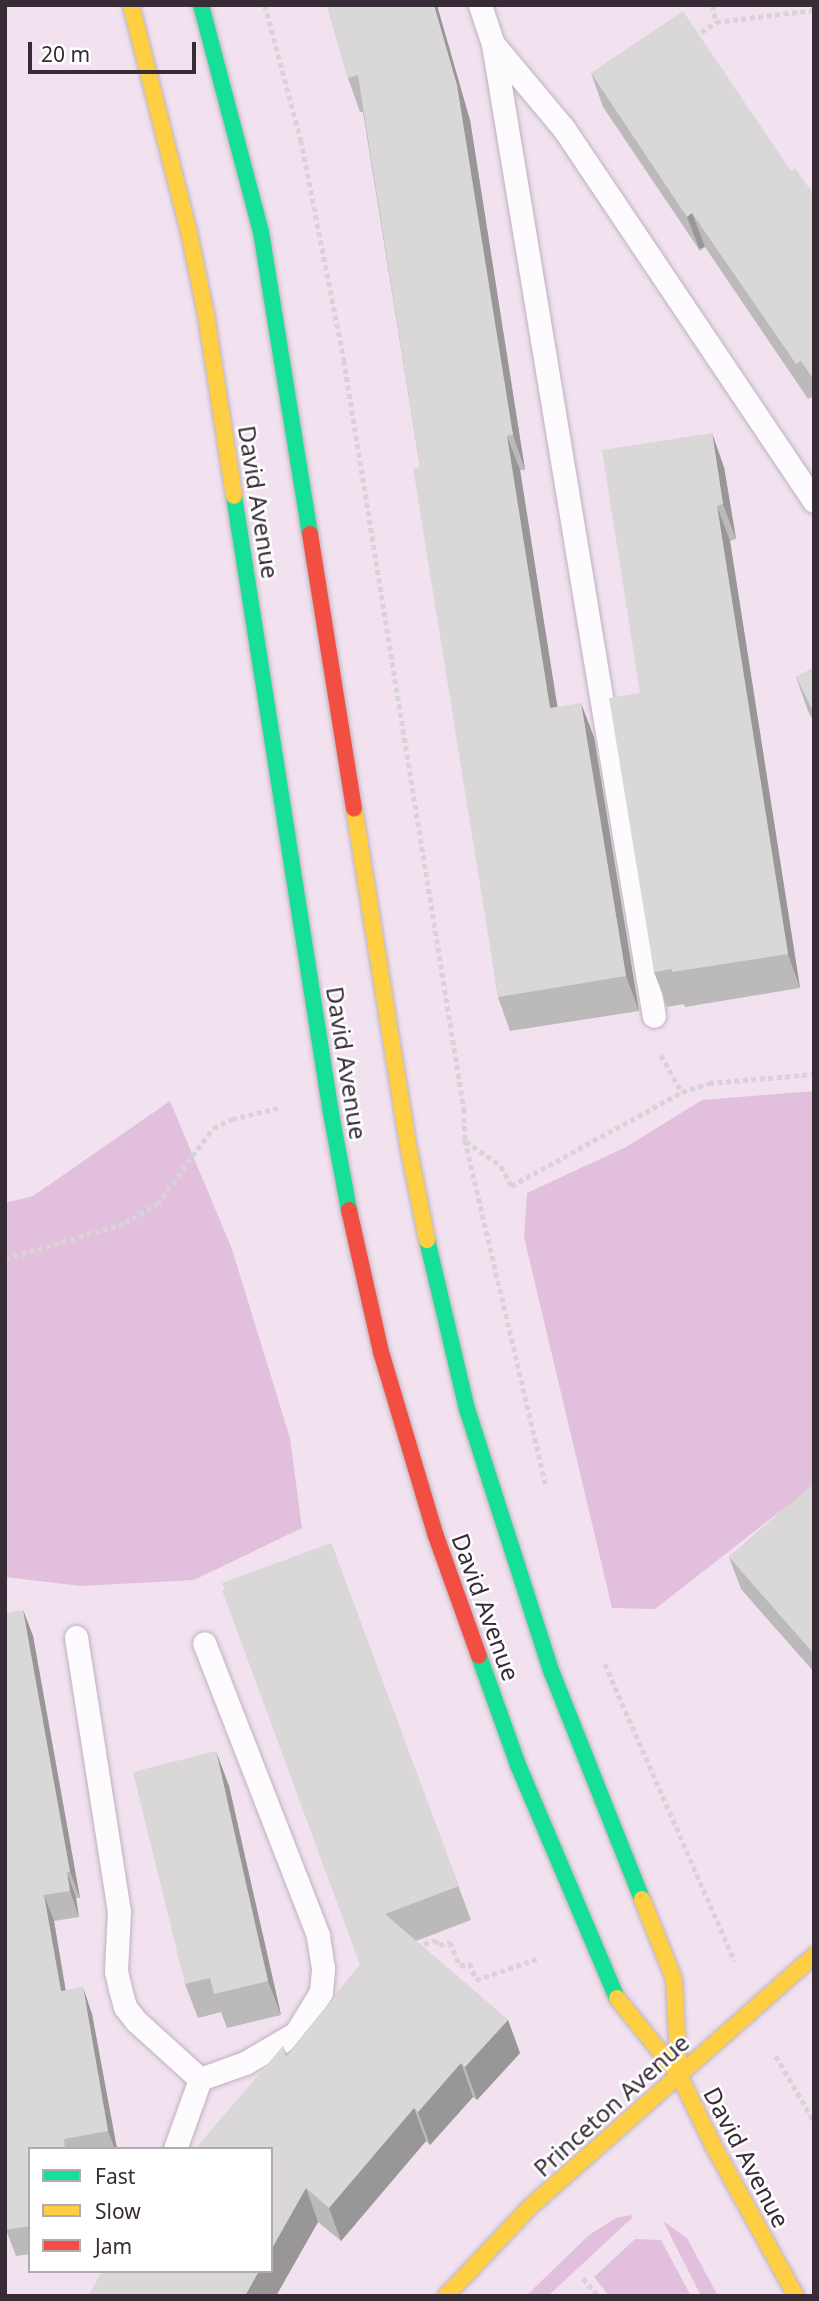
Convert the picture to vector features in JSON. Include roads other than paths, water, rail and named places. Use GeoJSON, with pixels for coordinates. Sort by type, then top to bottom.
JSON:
{"type":"FeatureCollection","features":[{"type":"Feature","properties":{"kind":"main road","name":"David Avenue"},"geometry":{"type":"LineString","coordinates":[[131,5],[185,216],[206,315],[331,1113],[353,1231],[382,1352],[436,1536],[518,1765],[612,1992],[679,2075],[722,2164],[796,2296]]}},
{"type":"Feature","properties":{"kind":"main road","name":"David Avenue"},"geometry":{"type":"LineString","coordinates":[[201,5],[261,232],[406,1132],[433,1268],[467,1409],[552,1673],[674,1979],[679,2075]]}},
{"type":"Feature","properties":{"kind":"main road","name":"Princeton Avenue"},"geometry":{"type":"LineString","coordinates":[[446,2296],[530,2207],[814,1956]]}},
{"type":"Feature","properties":{"kind":"lane"},"geometry":{"type":"LineString","coordinates":[[480,5],[493,44],[654,1016]]}},
{"type":"Feature","properties":{"kind":"lane"},"geometry":{"type":"LineString","coordinates":[[493,44],[564,129],[814,500]]}},
{"type":"Feature","properties":{"kind":"lane"},"geometry":{"type":"LineString","coordinates":[[76,1637],[119,1912],[116,1971],[125,2007],[136,2021],[200,2079]]}},
{"type":"Feature","properties":{"kind":"lane"},"geometry":{"type":"LineString","coordinates":[[200,2079],[245,2063],[296,2033],[321,1992],[323,1968],[318,1935],[204,1643]]}},
{"type":"Feature","properties":{"kind":"lane"},"geometry":{"type":"LineString","coordinates":[[176,2147],[200,2079]]}}]}
